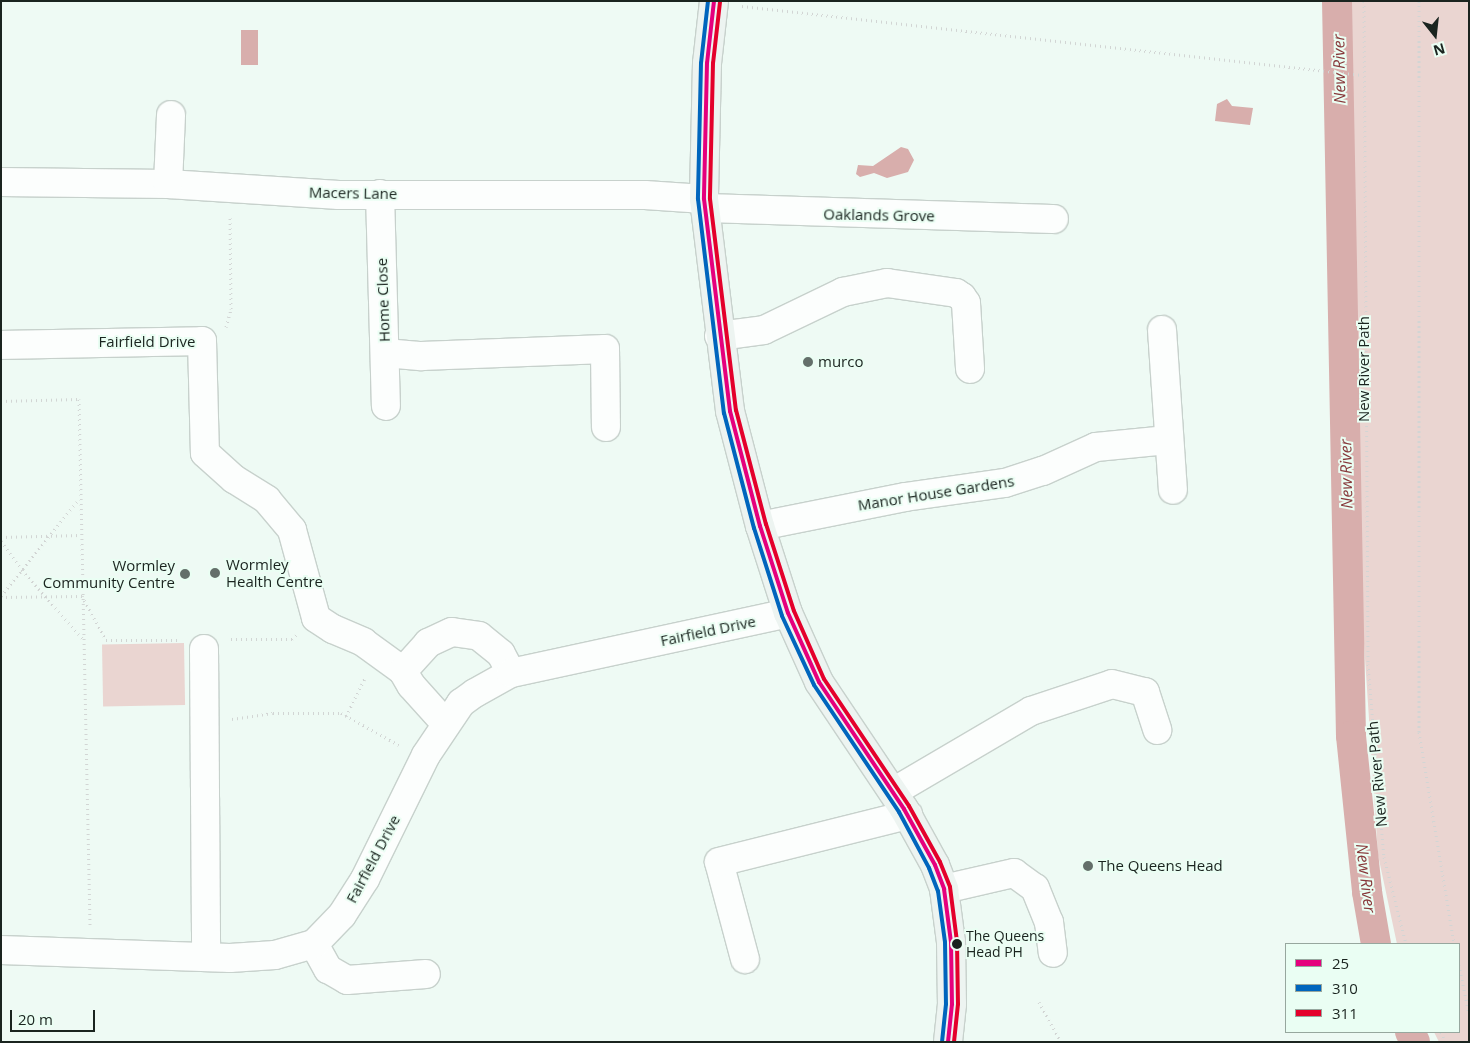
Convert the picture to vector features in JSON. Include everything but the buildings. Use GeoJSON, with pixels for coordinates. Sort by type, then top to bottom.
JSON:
{"type":"FeatureCollection","features":[{"type":"Feature","properties":{"kind":"main road"},"geometry":{"type":"LineString","coordinates":[[714,2],[707,63],[704,204],[719,336],[730,411],[760,526],[788,614],[819,682],[908,814],[935,865],[944,889],[951,942],[952,1004],[948,1042]]}},
{"type":"Feature","properties":{"kind":"street"},"geometry":{"type":"LineString","coordinates":[[168,184],[171,115]]}},
{"type":"Feature","properties":{"kind":"street","name":"Macers Lane"},"geometry":{"type":"LineString","coordinates":[[1,182],[168,184],[380,194],[645,195],[704,204]]}},
{"type":"Feature","properties":{"kind":"street","name":"Home Close"},"geometry":{"type":"LineString","coordinates":[[380,194],[386,406]]}},
{"type":"Feature","properties":{"kind":"street","name":"Oaklands Grove"},"geometry":{"type":"LineString","coordinates":[[704,204],[1054,219]]}},
{"type":"Feature","properties":{"kind":"street"},"geometry":{"type":"LineString","coordinates":[[719,336],[764,330],[844,292],[887,283],[956,293],[962,298],[966,303],[970,369]]}},
{"type":"Feature","properties":{"kind":"street"},"geometry":{"type":"LineString","coordinates":[[1162,330],[1168,440],[1173,490]]}},
{"type":"Feature","properties":{"kind":"street","name":"Fairfield Drive"},"geometry":{"type":"LineString","coordinates":[[1,345],[202,341],[205,453],[234,479],[267,500],[292,530],[316,618],[378,652],[403,671],[411,685],[446,724]]}},
{"type":"Feature","properties":{"kind":"street"},"geometry":{"type":"LineString","coordinates":[[385,353],[422,356],[605,349],[606,427]]}},
{"type":"Feature","properties":{"kind":"street","name":"Manor House Gardens"},"geometry":{"type":"LineString","coordinates":[[760,526],[896,499],[1005,483],[1043,471],[1096,447],[1168,440]]}},
{"type":"Feature","properties":{"kind":"street","name":"Fairfield Drive"},"geometry":{"type":"LineString","coordinates":[[314,944],[342,915],[365,878],[424,758],[461,703],[510,673],[788,614]]}},
{"type":"Feature","properties":{"kind":"street"},"geometry":{"type":"LineString","coordinates":[[403,671],[428,642],[452,632],[479,636],[492,644],[501,654],[510,673]]}},
{"type":"Feature","properties":{"kind":"street"},"geometry":{"type":"LineString","coordinates":[[204,649],[206,957]]}},
{"type":"Feature","properties":{"kind":"street"},"geometry":{"type":"LineString","coordinates":[[893,792],[1031,711],[1112,684],[1145,692],[1157,730]]}},
{"type":"Feature","properties":{"kind":"street"},"geometry":{"type":"LineString","coordinates":[[745,959],[719,862],[908,814]]}},
{"type":"Feature","properties":{"kind":"street"},"geometry":{"type":"LineString","coordinates":[[944,889],[1014,873],[1034,888],[1049,922],[1053,953]]}},
{"type":"Feature","properties":{"kind":"street"},"geometry":{"type":"LineString","coordinates":[[1,950],[206,957],[275,955],[314,944],[328,969],[346,980],[426,974]]}},
{"type":"Feature","properties":{"kind":"path","name":"New River Path"},"geometry":{"type":"LineString","coordinates":[[1364,1],[1362,75],[1368,664],[1384,857],[1406,943]]}},
{"type":"Feature","properties":{"kind":"path"},"geometry":{"type":"LineString","coordinates":[[1419,1],[1419,732],[1454,943]]}},
{"type":"Feature","properties":{"kind":"path"},"geometry":{"type":"LineString","coordinates":[[714,2],[1362,75]]}},
{"type":"Feature","properties":{"kind":"path"},"geometry":{"type":"LineString","coordinates":[[202,341],[225,329],[231,309],[229,188]]}},
{"type":"Feature","properties":{"kind":"path"},"geometry":{"type":"LineString","coordinates":[[1,401],[79,399],[90,953]]}},
{"type":"Feature","properties":{"kind":"path"},"geometry":{"type":"LineString","coordinates":[[1,597],[47,536],[79,499]]}},
{"type":"Feature","properties":{"kind":"path"},"geometry":{"type":"LineString","coordinates":[[1,537],[81,535]]}},
{"type":"Feature","properties":{"kind":"path"},"geometry":{"type":"LineString","coordinates":[[1,541],[22,570],[83,639]]}},
{"type":"Feature","properties":{"kind":"path"},"geometry":{"type":"LineString","coordinates":[[1,597],[82,596]]}},
{"type":"Feature","properties":{"kind":"path"},"geometry":{"type":"LineString","coordinates":[[346,716],[378,652]]}},
{"type":"Feature","properties":{"kind":"path"},"geometry":{"type":"LineString","coordinates":[[222,720],[274,713],[341,713],[424,758]]}},
{"type":"Feature","properties":{"kind":"path"},"geometry":{"type":"LineString","coordinates":[[1460,970],[1469,1014]]}},
{"type":"Feature","properties":{"kind":"path"},"geometry":{"type":"LineString","coordinates":[[1039,1002],[1061,1042]]}},
{"type":"Feature","properties":{"kind":"shaded area"},"geometry":{"type":"Polygon","coordinates":[[[1348,1],[1469,1],[1469,1042],[1439,1042],[1434,1033],[1460,1033],[1460,943],[1397,943],[1378,855],[1362,613],[1348,1]]]}},
{"type":"Feature","properties":{"kind":"shaded area"},"geometry":{"type":"Polygon","coordinates":[[[241,30],[258,30],[258,65],[241,65],[241,30]]]}},
{"type":"Feature","properties":{"kind":"shaded area"},"geometry":{"type":"Polygon","coordinates":[[[1227,99],[1232,106],[1253,108],[1250,125],[1215,121],[1217,104],[1227,99]]]}},
{"type":"Feature","properties":{"kind":"shaded area"},"geometry":{"type":"Polygon","coordinates":[[[901,147],[908,149],[914,160],[908,172],[887,178],[874,173],[860,177],[856,174],[858,165],[873,166],[901,147]]]}},
{"type":"Feature","properties":{"kind":"shaded area"},"geometry":{"type":"Polygon","coordinates":[[[184,643],[185,705],[103,706],[102,644],[184,643]]]}},
{"type":"Feature","properties":{"kind":"waterway","name":"New River"},"geometry":{"type":"LineString","coordinates":[[1337,1],[1351,736],[1367,892],[1376,943]]}},
{"type":"Feature","properties":{"kind":"waterway","name":"New River"},"geometry":{"type":"LineString","coordinates":[[1410,1033],[1415,1042]]}},
{"type":"Feature","properties":{"kind":"transit line","name":"310"},"geometry":{"type":"LineString","coordinates":[[708,1],[701,63],[698,199],[724,413],[754,528],[782,616],[814,685],[899,812],[929,868],[938,891],[945,942],[946,1004],[942,1041]]}},
{"type":"Feature","properties":{"kind":"transit line","name":"25"},"geometry":{"type":"LineString","coordinates":[[714,1],[707,63],[704,199],[730,411],[760,526],[788,613],[819,682],[904,809],[935,865],[944,889],[951,942],[952,1004],[948,1042]]}},
{"type":"Feature","properties":{"kind":"transit line","name":"311"},"geometry":{"type":"LineString","coordinates":[[720,2],[713,63],[710,199],[736,410],[766,524],[794,611],[824,679],[909,806],[940,862],[950,887],[957,942],[958,1004],[954,1042]]}},
{"type":"Feature","properties":{"kind":"place","name":"murco"},"geometry":{"type":"Point","coordinates":[808,362]}},
{"type":"Feature","properties":{"kind":"place","name":"Wormley Health Centre"},"geometry":{"type":"Point","coordinates":[215,573]}},
{"type":"Feature","properties":{"kind":"place","name":"Wormley Community Centre"},"geometry":{"type":"Point","coordinates":[185,574]}},
{"type":"Feature","properties":{"kind":"place","name":"The Queens Head"},"geometry":{"type":"Point","coordinates":[1088,866]}},
{"type":"Feature","properties":{"kind":"place","name":"The Queens Head PH"},"geometry":{"type":"Point","coordinates":[957,944]}}]}
